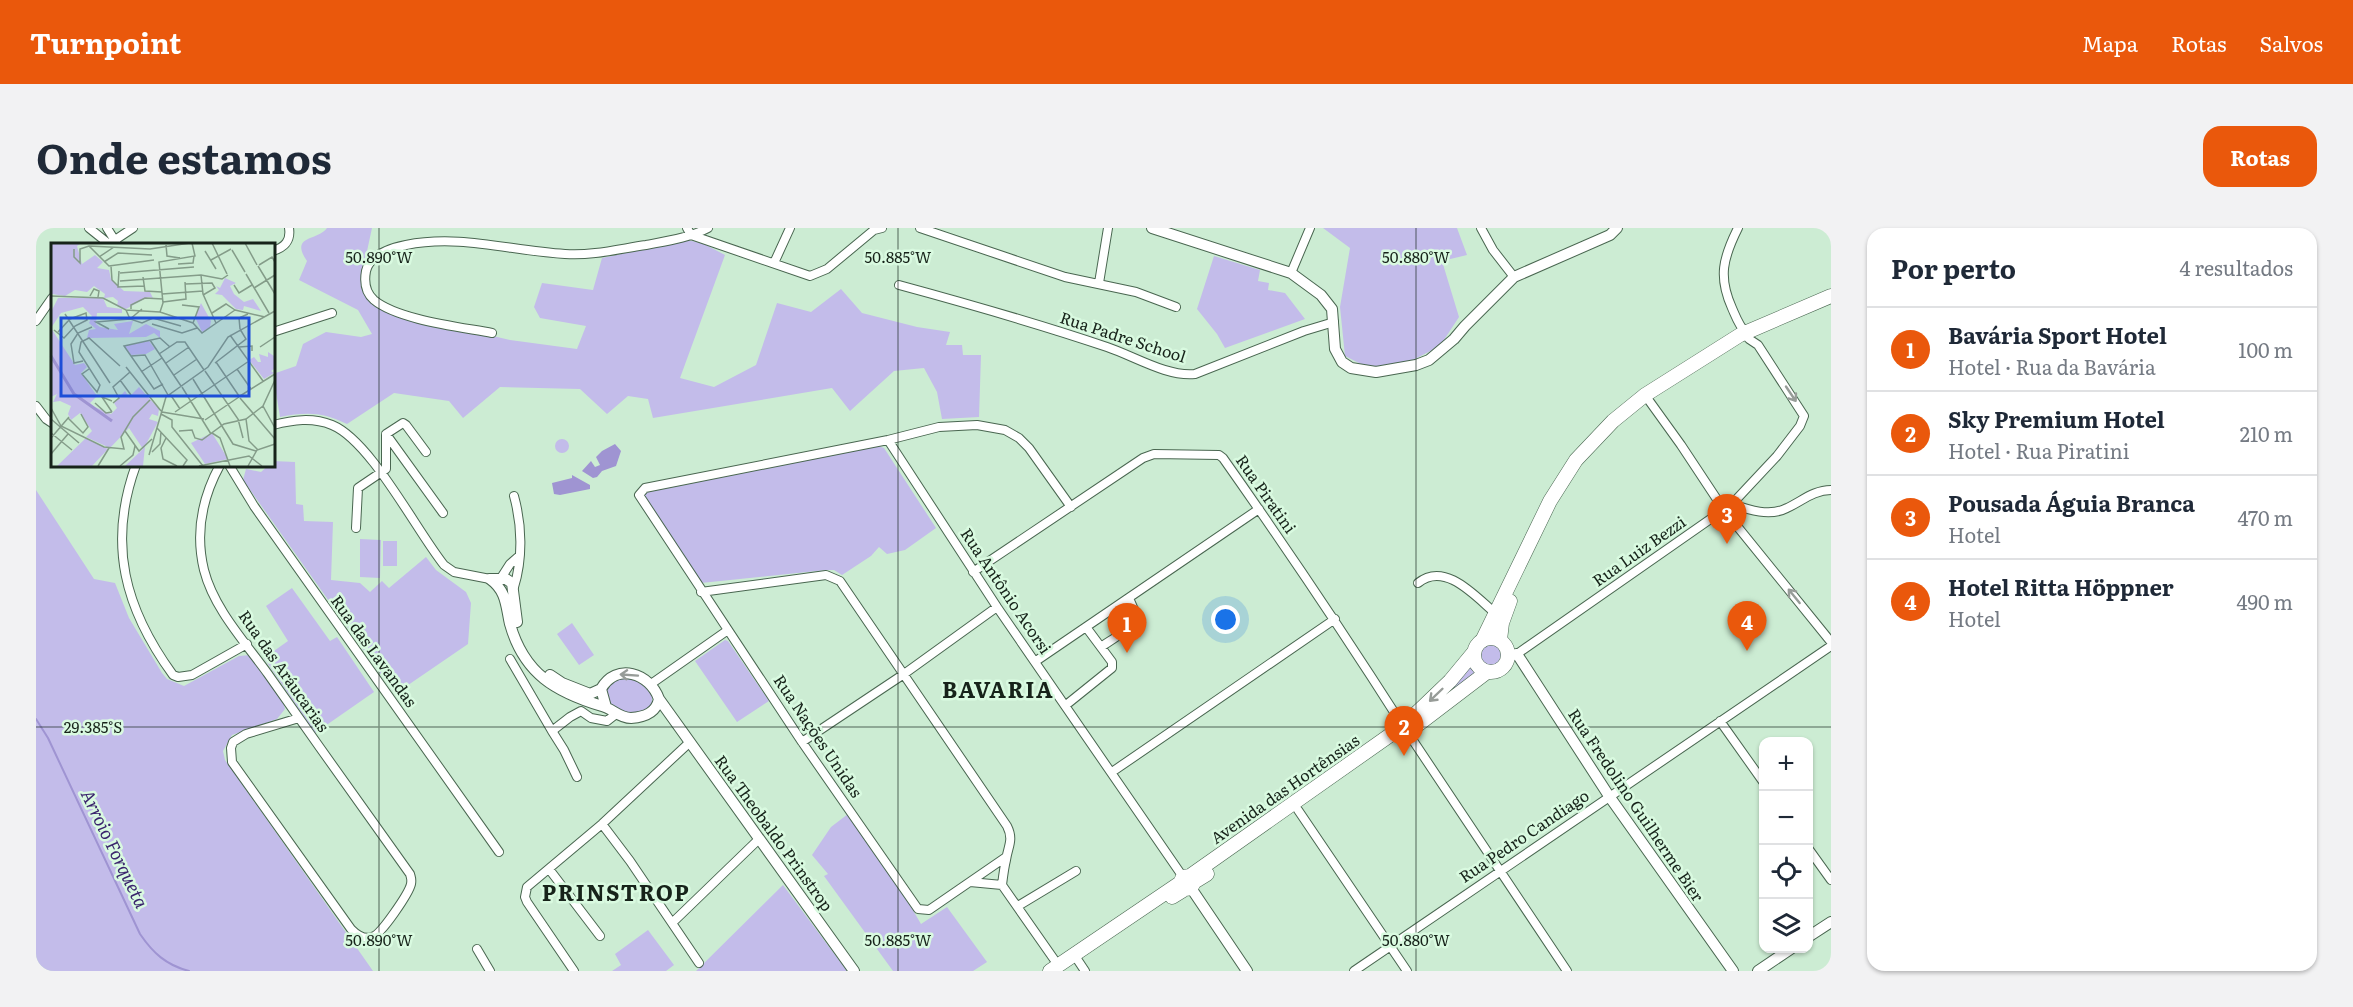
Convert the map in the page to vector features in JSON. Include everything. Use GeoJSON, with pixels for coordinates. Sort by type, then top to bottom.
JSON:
{"type":"FeatureCollection","features":[{"type":"Feature","properties":{"kind":"main road","name":"Avenida das Hortênsias"},"geometry":{"type":"LineString","coordinates":[[1056,969],[1298,810],[1406,729],[1478,646],[1550,501],[1576,460],[1601,433],[1648,399],[1747,337],[1781,318],[1831,296]]}},
{"type":"Feature","properties":{"kind":"main road","name":"Avenida das Hortênsias"},"geometry":{"type":"LineString","coordinates":[[1500,640],[1507,607],[1554,508],[1569,484],[1608,436],[1648,399]]}},
{"type":"Feature","properties":{"kind":"main road"},"geometry":{"type":"LineString","coordinates":[[1491,638],[1500,640],[1513,655],[1501,669],[1487,672],[1475,662],[1478,646],[1491,638]]}},
{"type":"Feature","properties":{"kind":"main road","name":"Avenida das Hortênsias"},"geometry":{"type":"LineString","coordinates":[[1056,969],[1081,965],[1188,882],[1487,672]]}},
{"type":"Feature","properties":{"kind":"street"},"geometry":{"type":"LineString","coordinates":[[89,228],[114,243]]}},
{"type":"Feature","properties":{"kind":"street"},"geometry":{"type":"LineString","coordinates":[[106,228],[114,243]]}},
{"type":"Feature","properties":{"kind":"street"},"geometry":{"type":"LineString","coordinates":[[114,243],[133,228]]}},
{"type":"Feature","properties":{"kind":"street"},"geometry":{"type":"LineString","coordinates":[[274,251],[285,246],[288,242],[289,228]]}},
{"type":"Feature","properties":{"kind":"street"},"geometry":{"type":"LineString","coordinates":[[492,333],[406,316],[387,308],[368,292],[365,279],[368,265],[375,257],[388,250],[403,245],[439,241],[465,241],[574,254],[594,254],[708,228]]}},
{"type":"Feature","properties":{"kind":"street"},"geometry":{"type":"LineString","coordinates":[[774,263],[790,228]]}},
{"type":"Feature","properties":{"kind":"street"},"geometry":{"type":"LineString","coordinates":[[689,232],[810,276],[827,269],[874,228]]}},
{"type":"Feature","properties":{"kind":"street"},"geometry":{"type":"LineString","coordinates":[[920,228],[1065,277],[1136,292],[1176,307]]}},
{"type":"Feature","properties":{"kind":"street"},"geometry":{"type":"LineString","coordinates":[[1099,283],[1108,228]]}},
{"type":"Feature","properties":{"kind":"street"},"geometry":{"type":"LineString","coordinates":[[1152,228],[1291,273],[1312,288],[1332,309],[1335,349],[1342,362],[1351,368],[1376,372],[1416,365],[1429,360],[1454,339],[1514,276],[1611,230]]}},
{"type":"Feature","properties":{"kind":"street"},"geometry":{"type":"LineString","coordinates":[[1291,273],[1310,228]]}},
{"type":"Feature","properties":{"kind":"street"},"geometry":{"type":"LineString","coordinates":[[1481,228],[1493,249],[1514,276]]}},
{"type":"Feature","properties":{"kind":"street"},"geometry":{"type":"LineString","coordinates":[[1738,228],[1726,257],[1723,277],[1728,298],[1747,337]]}},
{"type":"Feature","properties":{"kind":"street","name":"Rua Padre School"},"geometry":{"type":"LineString","coordinates":[[899,285],[1017,318],[1185,375],[1195,374],[1304,331],[1334,322]]}},
{"type":"Feature","properties":{"kind":"street"},"geometry":{"type":"LineString","coordinates":[[36,321],[51,299]]}},
{"type":"Feature","properties":{"kind":"street"},"geometry":{"type":"LineString","coordinates":[[274,332],[332,313]]}},
{"type":"Feature","properties":{"kind":"street","name":"Rua Luiz Bezzi"},"geometry":{"type":"LineString","coordinates":[[1513,655],[1728,507],[1777,456],[1804,420],[1799,405],[1747,337]]}},
{"type":"Feature","properties":{"kind":"street"},"geometry":{"type":"LineString","coordinates":[[1648,399],[1831,644]]}},
{"type":"Feature","properties":{"kind":"street"},"geometry":{"type":"LineString","coordinates":[[36,406],[45,419],[51,422]]}},
{"type":"Feature","properties":{"kind":"street"},"geometry":{"type":"LineString","coordinates":[[274,425],[301,419],[332,425],[355,440],[444,565],[454,572],[509,580],[513,587],[518,626],[527,647],[551,676],[579,691],[590,694],[602,689],[609,679],[625,673],[639,675],[651,684],[657,704]]}},
{"type":"Feature","properties":{"kind":"street"},"geometry":{"type":"LineString","coordinates":[[386,434],[403,423],[426,452]]}},
{"type":"Feature","properties":{"kind":"street"},"geometry":{"type":"LineString","coordinates":[[888,440],[960,424],[1005,430],[1019,438],[1029,448],[1071,507]]}},
{"type":"Feature","properties":{"kind":"street"},"geometry":{"type":"LineString","coordinates":[[356,528],[358,488],[386,469],[386,434]]}},
{"type":"Feature","properties":{"kind":"street"},"geometry":{"type":"LineString","coordinates":[[386,434],[443,513]]}},
{"type":"Feature","properties":{"kind":"street","name":"Rua Nações Unidas"},"geometry":{"type":"LineString","coordinates":[[888,440],[656,486],[640,492],[640,499],[802,742],[918,909],[930,910],[1006,857]]}},
{"type":"Feature","properties":{"kind":"street","name":"Rua Antônio Acorsi"},"geometry":{"type":"LineString","coordinates":[[888,440],[973,572],[1247,971]]}},
{"type":"Feature","properties":{"kind":"street","name":"Rua Piratini"},"geometry":{"type":"LineString","coordinates":[[973,572],[1143,458],[1154,454],[1213,453],[1223,458],[1335,620],[1567,971]]}},
{"type":"Feature","properties":{"kind":"street"},"geometry":{"type":"LineString","coordinates":[[136,466],[126,503],[121,551],[129,596],[158,655],[173,675],[185,677],[247,644]]}},
{"type":"Feature","properties":{"kind":"street","name":"Rua das Aráucarias"},"geometry":{"type":"LineString","coordinates":[[219,466],[203,505],[201,521],[201,554],[204,571],[218,603],[410,874],[412,880],[409,889],[379,934],[367,938],[356,934],[232,762],[231,748],[239,737],[299,718]]}},
{"type":"Feature","properties":{"kind":"street","name":"Rua das Lavandas"},"geometry":{"type":"LineString","coordinates":[[230,466],[318,598],[499,852]]}},
{"type":"Feature","properties":{"kind":"street"},"geometry":{"type":"LineString","coordinates":[[212,480],[226,475],[237,478]]}},
{"type":"Feature","properties":{"kind":"street"},"geometry":{"type":"LineString","coordinates":[[1728,507],[1762,512],[1780,511],[1815,493],[1831,490]]}},
{"type":"Feature","properties":{"kind":"street"},"geometry":{"type":"LineString","coordinates":[[513,496],[520,525],[519,568],[513,587]]}},
{"type":"Feature","properties":{"kind":"street"},"geometry":{"type":"LineString","coordinates":[[1036,661],[1260,509]]}},
{"type":"Feature","properties":{"kind":"street"},"geometry":{"type":"LineString","coordinates":[[496,579],[518,557]]}},
{"type":"Feature","properties":{"kind":"street"},"geometry":{"type":"LineString","coordinates":[[1418,583],[1434,575],[1444,576],[1467,589],[1496,613]]}},
{"type":"Feature","properties":{"kind":"street"},"geometry":{"type":"LineString","coordinates":[[701,592],[766,582],[832,576],[840,580],[1007,826],[1012,838],[1006,857],[1002,885],[1018,906],[1056,969]]}},
{"type":"Feature","properties":{"kind":"street"},"geometry":{"type":"LineString","coordinates":[[496,579],[503,592],[515,639],[539,675],[561,691],[606,707],[616,714],[607,721],[591,718],[581,711],[552,731]]}},
{"type":"Feature","properties":{"kind":"street"},"geometry":{"type":"LineString","coordinates":[[1101,647],[1130,626],[1134,620],[1135,614],[1129,598]]}},
{"type":"Feature","properties":{"kind":"street"},"geometry":{"type":"LineString","coordinates":[[802,742],[904,674],[997,607]]}},
{"type":"Feature","properties":{"kind":"street"},"geometry":{"type":"LineString","coordinates":[[1112,772],[1335,620]]}},
{"type":"Feature","properties":{"kind":"street"},"geometry":{"type":"LineString","coordinates":[[1066,705],[1112,669],[1112,662],[1086,627]]}},
{"type":"Feature","properties":{"kind":"street"},"geometry":{"type":"LineString","coordinates":[[651,684],[728,630]]}},
{"type":"Feature","properties":{"kind":"street","name":"Rua Pedro Candiago"},"geometry":{"type":"LineString","coordinates":[[1354,971],[1831,644]]}},
{"type":"Feature","properties":{"kind":"street","name":"Rua Fredolino Guilherme Bier"},"geometry":{"type":"LineString","coordinates":[[1513,655],[1733,971]]}},
{"type":"Feature","properties":{"kind":"street"},"geometry":{"type":"LineString","coordinates":[[510,658],[577,777]]}},
{"type":"Feature","properties":{"kind":"street"},"geometry":{"type":"LineString","coordinates":[[602,689],[606,707]]}},
{"type":"Feature","properties":{"kind":"street","name":"Rua Theobaldo Prinstrop"},"geometry":{"type":"LineString","coordinates":[[616,714],[629,718],[638,717],[657,704],[670,712],[758,840],[854,971]]}},
{"type":"Feature","properties":{"kind":"street"},"geometry":{"type":"LineString","coordinates":[[1720,721],[1759,776]]}},
{"type":"Feature","properties":{"kind":"street"},"geometry":{"type":"LineString","coordinates":[[574,971],[525,897],[527,887],[602,824],[690,742]]}},
{"type":"Feature","properties":{"kind":"street"},"geometry":{"type":"LineString","coordinates":[[1298,810],[1407,971]]}},
{"type":"Feature","properties":{"kind":"street"},"geometry":{"type":"LineString","coordinates":[[602,824],[699,963]]}},
{"type":"Feature","properties":{"kind":"street"},"geometry":{"type":"LineString","coordinates":[[672,923],[758,840]]}},
{"type":"Feature","properties":{"kind":"street"},"geometry":{"type":"LineString","coordinates":[[1813,854],[1831,880]]}},
{"type":"Feature","properties":{"kind":"street"},"geometry":{"type":"LineString","coordinates":[[549,870],[600,936]]}},
{"type":"Feature","properties":{"kind":"street"},"geometry":{"type":"LineString","coordinates":[[1018,906],[1076,871]]}},
{"type":"Feature","properties":{"kind":"street"},"geometry":{"type":"LineString","coordinates":[[969,882],[1002,885]]}},
{"type":"Feature","properties":{"kind":"street"},"geometry":{"type":"LineString","coordinates":[[1813,934],[1831,922]]}},
{"type":"Feature","properties":{"kind":"street"},"geometry":{"type":"LineString","coordinates":[[477,949],[490,971]]}},
{"type":"Feature","properties":{"kind":"street"},"geometry":{"type":"LineString","coordinates":[[1758,971],[1785,953]]}},
{"type":"Feature","properties":{"kind":"shaded area"},"geometry":{"type":"Polygon","coordinates":[[[327,228],[372,228],[361,279],[371,301],[510,340],[577,349],[586,326],[540,318],[534,307],[542,283],[593,290],[602,258],[688,240],[704,244],[725,255],[680,378],[714,387],[756,365],[777,303],[811,312],[841,289],[862,313],[917,327],[950,332],[946,345],[962,345],[963,355],[981,355],[979,417],[942,419],[937,392],[924,368],[894,371],[850,411],[832,388],[653,418],[648,399],[628,396],[607,414],[580,389],[500,387],[463,418],[449,401],[394,393],[347,424],[314,414],[280,417],[274,374],[296,366],[303,344],[326,332],[361,337],[372,334],[358,310],[299,280],[307,261],[302,253],[303,243],[327,228]]]}},
{"type":"Feature","properties":{"kind":"shaded area"},"geometry":{"type":"Polygon","coordinates":[[[1323,228],[1457,228],[1467,255],[1442,261],[1459,317],[1440,346],[1411,361],[1380,367],[1361,364],[1345,356],[1340,307],[1350,248],[1323,228]]]}},
{"type":"Feature","properties":{"kind":"shaded area"},"geometry":{"type":"Polygon","coordinates":[[[1214,256],[1260,270],[1258,281],[1269,283],[1268,290],[1285,293],[1305,319],[1225,348],[1197,309],[1214,256]]]}},
{"type":"Feature","properties":{"kind":"shaded area"},"geometry":{"type":"Polygon","coordinates":[[[562,439],[567,441],[569,446],[567,451],[562,453],[557,451],[555,446],[557,441],[562,439]]]}},
{"type":"Feature","properties":{"kind":"shaded area"},"geometry":{"type":"Polygon","coordinates":[[[615,444],[621,451],[616,466],[602,471],[593,478],[582,471],[591,461],[595,467],[600,465],[596,457],[615,444]]]}},
{"type":"Feature","properties":{"kind":"shaded area"},"geometry":{"type":"Polygon","coordinates":[[[878,446],[884,448],[936,528],[905,550],[887,554],[879,547],[871,556],[842,575],[834,570],[826,570],[701,583],[643,497],[644,493],[878,446]]]}},
{"type":"Feature","properties":{"kind":"shaded area"},"geometry":{"type":"Polygon","coordinates":[[[274,461],[295,462],[296,504],[303,505],[304,521],[333,522],[331,580],[360,583],[370,592],[382,581],[389,588],[426,557],[436,570],[466,592],[471,603],[468,644],[395,694],[243,480],[246,469],[261,472],[268,466],[274,466],[274,461]]]}},
{"type":"Feature","properties":{"kind":"shaded area"},"geometry":{"type":"Polygon","coordinates":[[[572,475],[590,485],[590,489],[560,495],[554,494],[552,483],[572,478],[572,475]]]}},
{"type":"Feature","properties":{"kind":"shaded area"},"geometry":{"type":"Polygon","coordinates":[[[36,490],[94,579],[115,583],[129,618],[167,679],[184,686],[239,656],[251,655],[283,702],[285,709],[277,719],[232,735],[223,751],[225,760],[373,971],[36,971],[36,490]]]}},
{"type":"Feature","properties":{"kind":"shaded area"},"geometry":{"type":"Polygon","coordinates":[[[360,539],[381,540],[380,578],[360,577],[360,539]]]}},
{"type":"Feature","properties":{"kind":"shaded area"},"geometry":{"type":"Polygon","coordinates":[[[383,541],[397,541],[397,566],[383,566],[383,541]]]}},
{"type":"Feature","properties":{"kind":"shaded area"},"geometry":{"type":"Polygon","coordinates":[[[292,588],[330,641],[337,637],[374,692],[315,733],[264,658],[288,641],[266,606],[292,588]]]}},
{"type":"Feature","properties":{"kind":"shaded area"},"geometry":{"type":"Polygon","coordinates":[[[572,623],[594,655],[579,665],[557,634],[572,623]]]}},
{"type":"Feature","properties":{"kind":"shaded area"},"geometry":{"type":"Polygon","coordinates":[[[725,640],[728,641],[769,701],[737,722],[695,661],[725,640]]]}},
{"type":"Feature","properties":{"kind":"shaded area"},"geometry":{"type":"Polygon","coordinates":[[[1489,642],[1498,645],[1501,654],[1498,663],[1489,666],[1480,663],[1477,654],[1480,645],[1489,642]]]}},
{"type":"Feature","properties":{"kind":"shaded area"},"geometry":{"type":"Polygon","coordinates":[[[1471,663],[1478,672],[1417,718],[1471,663]]]}},
{"type":"Feature","properties":{"kind":"shaded area"},"geometry":{"type":"Polygon","coordinates":[[[616,678],[638,678],[652,694],[652,702],[646,712],[635,714],[616,711],[605,697],[607,686],[616,678]]]}},
{"type":"Feature","properties":{"kind":"shaded area"},"geometry":{"type":"Polygon","coordinates":[[[848,814],[921,924],[947,907],[987,962],[973,971],[893,971],[824,876],[828,874],[812,855],[831,827],[848,814]]]}},
{"type":"Feature","properties":{"kind":"shaded area"},"geometry":{"type":"Polygon","coordinates":[[[783,885],[847,971],[696,971],[783,885]]]}},
{"type":"Feature","properties":{"kind":"shaded area"},"geometry":{"type":"Polygon","coordinates":[[[648,930],[674,965],[666,971],[612,971],[621,965],[615,954],[648,930]]]}},
{"type":"Feature","properties":{"kind":"waterway","name":"Arroio Forqueta"},"geometry":{"type":"LineString","coordinates":[[36,719],[48,738],[140,934],[161,957],[189,971]]}},
{"type":"Feature","properties":{"kind":"place","name":"Pousada Águia Branca"},"geometry":{"type":"Point","coordinates":[1727,544]}},
{"type":"Feature","properties":{"kind":"place","name":"Hotel Ritta Höppner"},"geometry":{"type":"Point","coordinates":[1747,651]}},
{"type":"Feature","properties":{"kind":"place","name":"Bavária Sport Hotel"},"geometry":{"type":"Point","coordinates":[1127,653]}},
{"type":"Feature","properties":{"kind":"place","name":"Sky Premium Hotel"},"geometry":{"type":"Point","coordinates":[1404,756]}},
{"type":"Feature","properties":{"kind":"district","name":"BAVARIA"},"geometry":{"type":"Point","coordinates":[998,690]}},
{"type":"Feature","properties":{"kind":"district","name":"PRINSTROP"},"geometry":{"type":"Point","coordinates":[616,893]}}]}
